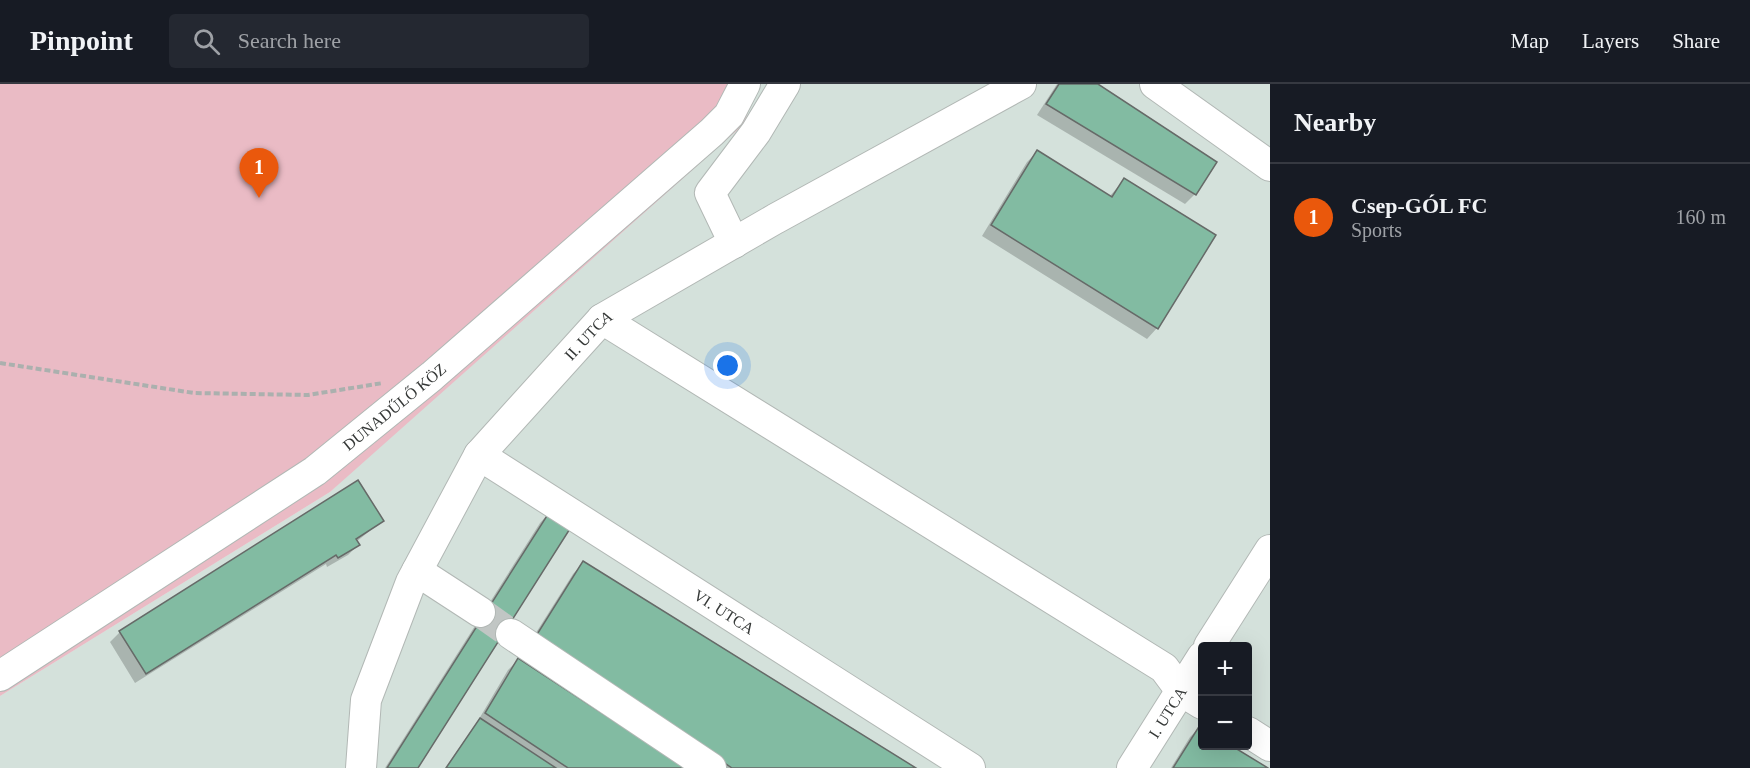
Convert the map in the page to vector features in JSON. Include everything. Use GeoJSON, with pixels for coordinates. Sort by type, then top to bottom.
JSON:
{"type":"FeatureCollection","features":[{"type":"Feature","properties":{"kind":"lane","name":"DUNADŰLŐ KÖZ"},"geometry":{"type":"LineString","coordinates":[[0,676],[315,471],[432,376],[712,132],[729,115],[745,84]]}},
{"type":"Feature","properties":{"kind":"lane"},"geometry":{"type":"LineString","coordinates":[[734,243],[710,193],[756,132],[785,84]]}},
{"type":"Feature","properties":{"kind":"lane","name":"II. UTCA"},"geometry":{"type":"LineString","coordinates":[[361,768],[366,700],[417,571],[479,455],[602,319],[1021,84]]}},
{"type":"Feature","properties":{"kind":"lane"},"geometry":{"type":"LineString","coordinates":[[1155,84],[1270,166]]}},
{"type":"Feature","properties":{"kind":"lane"},"geometry":{"type":"LineString","coordinates":[[602,319],[1164,668],[1192,698]]}},
{"type":"Feature","properties":{"kind":"lane","name":"VI. UTCA"},"geometry":{"type":"LineString","coordinates":[[479,455],[970,768]]}},
{"type":"Feature","properties":{"kind":"lane"},"geometry":{"type":"LineString","coordinates":[[1212,642],[1270,550]]}},
{"type":"Feature","properties":{"kind":"lane"},"geometry":{"type":"LineString","coordinates":[[417,571],[480,612]]}},
{"type":"Feature","properties":{"kind":"lane"},"geometry":{"type":"LineString","coordinates":[[511,634],[711,768]]}},
{"type":"Feature","properties":{"kind":"lane","name":"I. UTCA"},"geometry":{"type":"LineString","coordinates":[[1132,768],[1192,698],[1198,676]]}},
{"type":"Feature","properties":{"kind":"lane"},"geometry":{"type":"LineString","coordinates":[[1252,735],[1270,746]]}},
{"type":"Feature","properties":{"kind":"path"},"geometry":{"type":"LineString","coordinates":[[0,363],[194,393],[308,394],[390,382]]}},
{"type":"Feature","properties":{"kind":"shaded area"},"geometry":{"type":"Polygon","coordinates":[[[0,84],[759,84],[743,125],[330,492],[0,696],[0,84]]]}},
{"type":"Feature","properties":{"kind":"shaded area"},"geometry":{"type":"Polygon","coordinates":[[[759,84],[1270,84],[1270,768],[0,768],[0,696],[330,492],[759,84]]]}},
{"type":"Feature","properties":{"kind":"building"},"geometry":{"type":"Polygon","coordinates":[[[1059,84],[1098,84],[1217,162],[1196,195],[1046,104],[1059,84]]]}},
{"type":"Feature","properties":{"kind":"building"},"geometry":{"type":"Polygon","coordinates":[[[1037,150],[1112,197],[1124,178],[1216,235],[1158,329],[991,225],[1037,150]]]}},
{"type":"Feature","properties":{"kind":"building"},"geometry":{"type":"Polygon","coordinates":[[[358,480],[384,521],[356,539],[360,545],[338,558],[336,555],[146,674],[119,631],[358,480]]]}},
{"type":"Feature","properties":{"kind":"building"},"geometry":{"type":"Polygon","coordinates":[[[550,511],[573,524],[418,768],[387,768],[550,511]]]}},
{"type":"Feature","properties":{"kind":"building"},"geometry":{"type":"Polygon","coordinates":[[[583,561],[916,768],[732,768],[536,636],[583,561]]]}},
{"type":"Feature","properties":{"kind":"building"},"geometry":{"type":"Polygon","coordinates":[[[518,658],[686,768],[568,768],[485,713],[518,658]]]}},
{"type":"Feature","properties":{"kind":"building"},"geometry":{"type":"Polygon","coordinates":[[[480,718],[556,768],[446,768],[480,718]]]}},
{"type":"Feature","properties":{"kind":"building"},"geometry":{"type":"Polygon","coordinates":[[[1198,728],[1198,750],[1239,750],[1268,768],[1173,768],[1198,728]]]}},
{"type":"Feature","properties":{"kind":"tunnel"},"geometry":{"type":"LineString","coordinates":[[480,612],[511,634]]}},
{"type":"Feature","properties":{"kind":"place","name":"Csep-GÓL FC"},"geometry":{"type":"Point","coordinates":[259,198]}}]}
